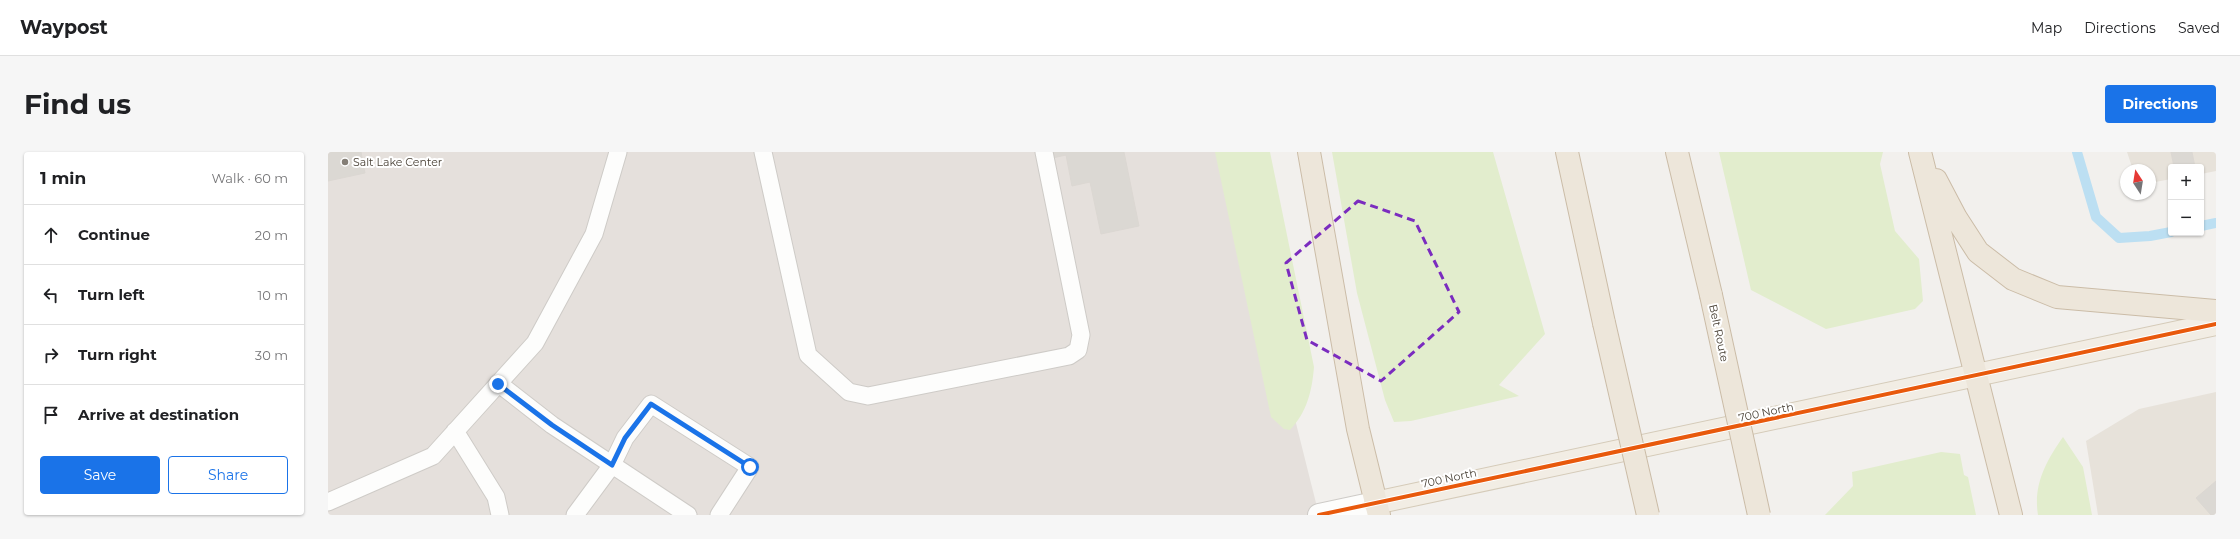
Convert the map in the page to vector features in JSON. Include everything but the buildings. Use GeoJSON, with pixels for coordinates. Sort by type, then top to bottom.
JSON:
{"type":"FeatureCollection","features":[{"type":"Feature","properties":{"kind":"highway"},"geometry":{"type":"LineString","coordinates":[[1309,152],[1358,429],[1377,509]]}},
{"type":"Feature","properties":{"kind":"highway"},"geometry":{"type":"LineString","coordinates":[[1567,152],[1648,515]]}},
{"type":"Feature","properties":{"kind":"highway","name":"Belt Route"},"geometry":{"type":"LineString","coordinates":[[1677,152],[1711,295],[1759,515]]}},
{"type":"Feature","properties":{"kind":"highway"},"geometry":{"type":"LineString","coordinates":[[1920,152],[1956,218],[1978,252],[2013,280],[2056,298],[2216,311]]}},
{"type":"Feature","properties":{"kind":"highway"},"geometry":{"type":"LineString","coordinates":[[1920,152],[2011,515]]}},
{"type":"Feature","properties":{"kind":"main road","name":"700 North"},"geometry":{"type":"LineString","coordinates":[[1377,509],[2216,324]]}},
{"type":"Feature","properties":{"kind":"street","name":"700 North"},"geometry":{"type":"LineString","coordinates":[[1319,515],[1377,509]]}},
{"type":"Feature","properties":{"kind":"lane"},"geometry":{"type":"LineString","coordinates":[[328,502],[432,456],[535,343],[594,234],[618,152]]}},
{"type":"Feature","properties":{"kind":"lane"},"geometry":{"type":"LineString","coordinates":[[763,152],[808,355],[850,392],[868,396],[1069,356],[1078,350],[1081,335],[1044,152]]}},
{"type":"Feature","properties":{"kind":"lane"},"geometry":{"type":"LineString","coordinates":[[498,384],[552,425],[688,515]]}},
{"type":"Feature","properties":{"kind":"lane"},"geometry":{"type":"LineString","coordinates":[[575,515],[612,465],[625,438],[651,404],[750,467],[719,515]]}},
{"type":"Feature","properties":{"kind":"lane"},"geometry":{"type":"LineString","coordinates":[[455,431],[496,497],[500,515]]}},
{"type":"Feature","properties":{"kind":"highlighted area"},"geometry":{"type":"Polygon","coordinates":[[[1358,201],[1415,221],[1459,312],[1381,381],[1307,340],[1286,263],[1358,201]]]}},
{"type":"Feature","properties":{"kind":"shaded area"},"geometry":{"type":"Polygon","coordinates":[[[328,152],[1228,152],[1319,515],[328,515],[328,152]]]}},
{"type":"Feature","properties":{"kind":"shaded area"},"geometry":{"type":"Polygon","coordinates":[[[2127,152],[2216,152],[2216,171],[2204,173],[2204,164],[2168,164],[2168,180],[2156,182],[2156,164],[2131,164],[2127,152]]]}},
{"type":"Feature","properties":{"kind":"shaded area"},"geometry":{"type":"Polygon","coordinates":[[[2216,392],[2216,515],[2098,515],[2086,441],[2139,409],[2216,392]]]}},
{"type":"Feature","properties":{"kind":"green space"},"geometry":{"type":"Polygon","coordinates":[[[1215,152],[1270,152],[1314,367],[1308,401],[1301,416],[1290,430],[1284,429],[1271,417],[1215,152]]]}},
{"type":"Feature","properties":{"kind":"green space"},"geometry":{"type":"Polygon","coordinates":[[[1332,152],[1493,152],[1545,334],[1499,385],[1519,396],[1411,421],[1394,422],[1385,400],[1357,293],[1332,152]]]}},
{"type":"Feature","properties":{"kind":"green space"},"geometry":{"type":"Polygon","coordinates":[[[1719,152],[1883,152],[1880,164],[1895,231],[1919,259],[1923,301],[1915,309],[1826,329],[1751,290],[1719,152]]]}},
{"type":"Feature","properties":{"kind":"green space"},"geometry":{"type":"Polygon","coordinates":[[[2063,437],[2083,467],[2092,515],[2038,515],[2037,494],[2039,483],[2046,464],[2063,437]]]}},
{"type":"Feature","properties":{"kind":"green space"},"geometry":{"type":"Polygon","coordinates":[[[1941,452],[1960,454],[1964,475],[1968,477],[1976,515],[1825,515],[1853,486],[1852,472],[1941,452]]]}},
{"type":"Feature","properties":{"kind":"waterway"},"geometry":{"type":"LineString","coordinates":[[2077,152],[2096,217],[2119,238],[2150,236],[2168,233]]}},
{"type":"Feature","properties":{"kind":"waterway"},"geometry":{"type":"LineString","coordinates":[[2204,225],[2216,223]]}},
{"type":"Feature","properties":{"kind":"cycle path"},"geometry":{"type":"LineString","coordinates":[[1319,515],[2216,324]]}},
{"type":"Feature","properties":{"kind":"place","name":"Salt Lake Center"},"geometry":{"type":"Point","coordinates":[345,162]}},
{"type":"Feature","properties":{"kind":"route"},"geometry":{"type":"LineString","coordinates":[[498,384],[552,425],[612,465],[625,438],[651,404],[750,467]]}}]}
